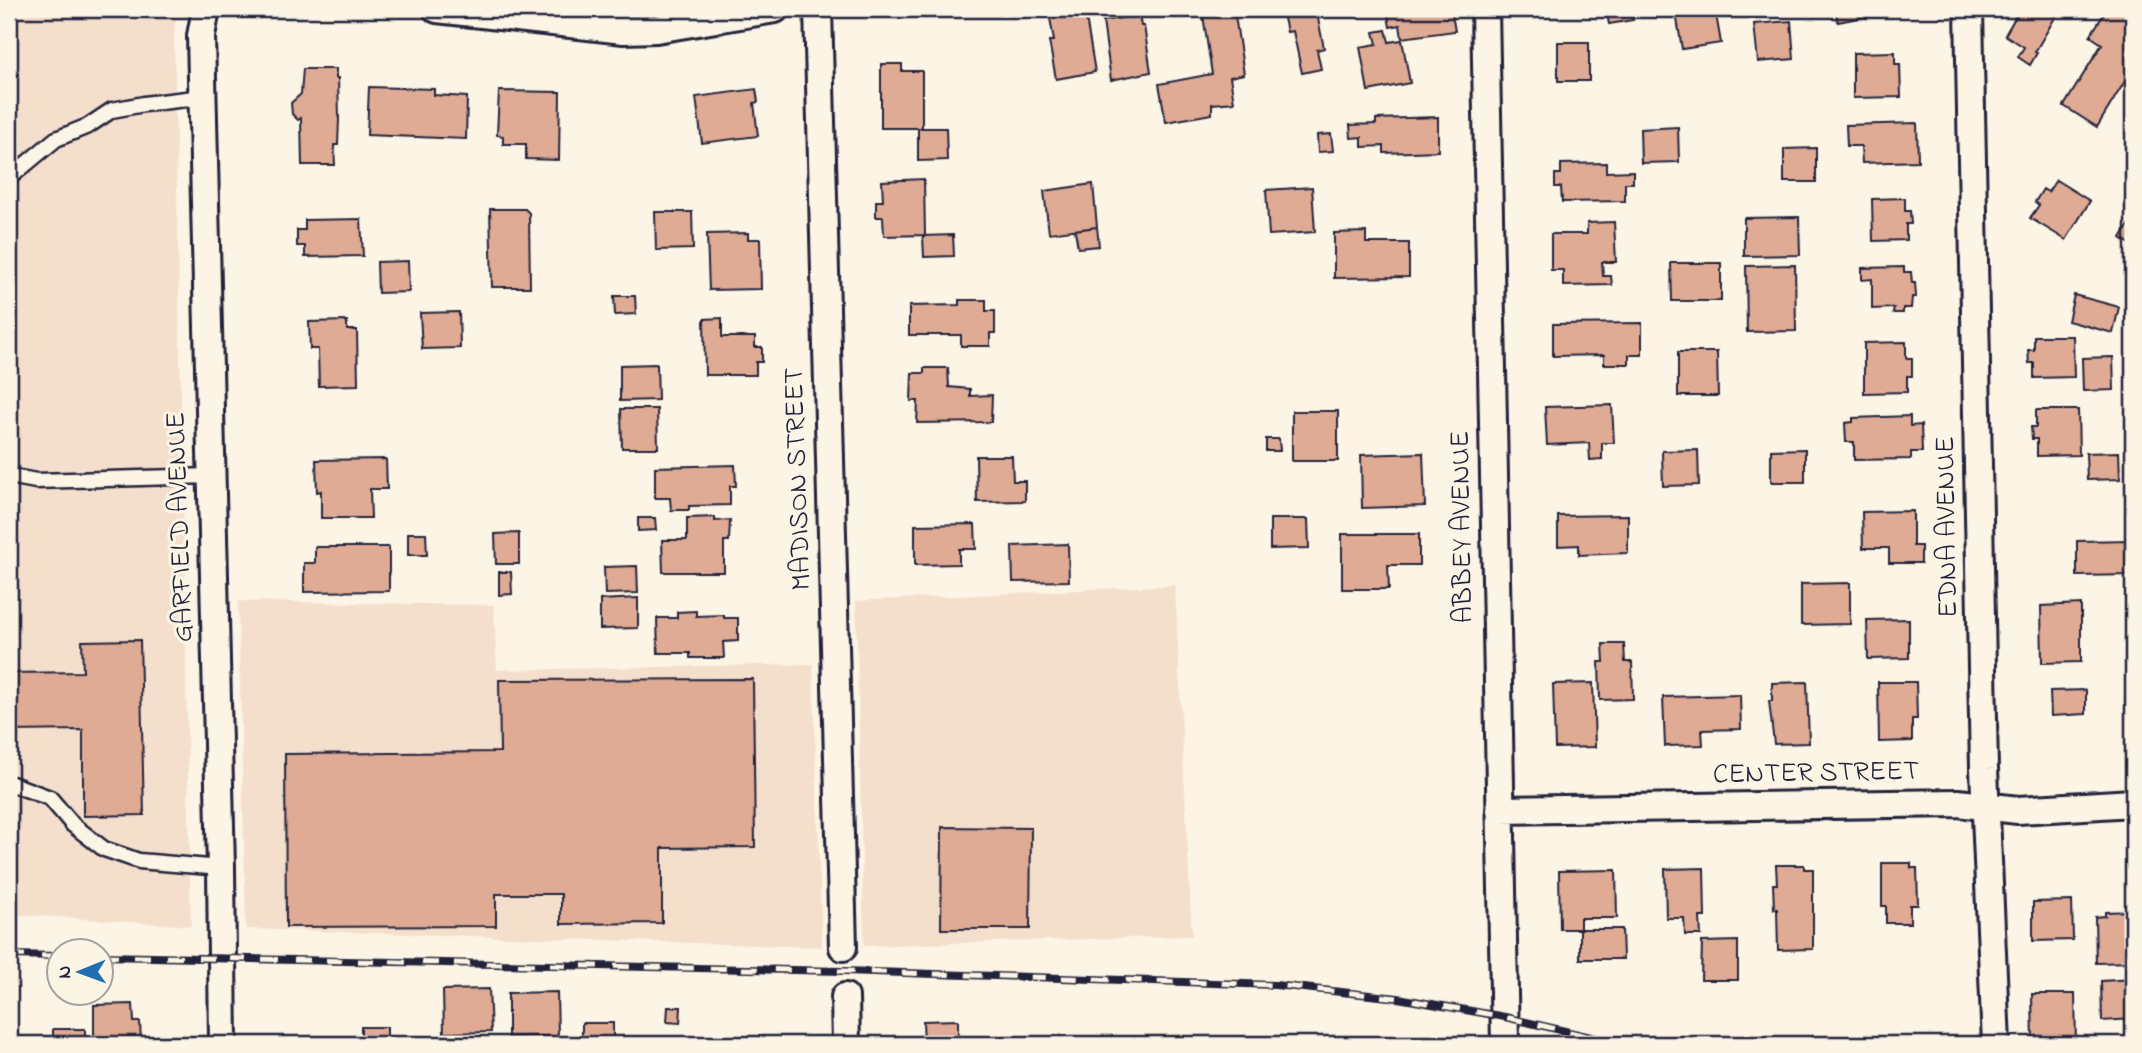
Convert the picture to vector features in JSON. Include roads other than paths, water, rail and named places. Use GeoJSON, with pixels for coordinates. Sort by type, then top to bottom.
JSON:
{"type":"FeatureCollection","features":[{"type":"Feature","properties":{"kind":"street","name":"GARFIELD AVENUE"},"geometry":{"type":"LineString","coordinates":[[206,9],[201,36],[223,1044]]}},
{"type":"Feature","properties":{"kind":"street"},"geometry":{"type":"LineString","coordinates":[[437,9],[624,30],[656,29],[775,9]]}},
{"type":"Feature","properties":{"kind":"street","name":"MADISON STREET"},"geometry":{"type":"LineString","coordinates":[[818,9],[843,947]]}},
{"type":"Feature","properties":{"kind":"street","name":"ABBEY AVENUE"},"geometry":{"type":"LineString","coordinates":[[1485,9],[1505,1044]]}},
{"type":"Feature","properties":{"kind":"street","name":"EDNA AVENUE"},"geometry":{"type":"LineString","coordinates":[[1969,9],[1986,806],[1996,1044]]}},
{"type":"Feature","properties":{"kind":"street","name":"CENTER STREET"},"geometry":{"type":"LineString","coordinates":[[1500,810],[1958,803],[2018,810],[2133,803]]}},
{"type":"Feature","properties":{"kind":"street"},"geometry":{"type":"LineString","coordinates":[[845,997],[846,1044]]}},
{"type":"Feature","properties":{"kind":"lane"},"geometry":{"type":"LineString","coordinates":[[9,178],[56,139],[88,125],[112,110],[203,97]]}},
{"type":"Feature","properties":{"kind":"lane"},"geometry":{"type":"LineString","coordinates":[[9,477],[36,481],[211,476]]}},
{"type":"Feature","properties":{"kind":"lane"},"geometry":{"type":"LineString","coordinates":[[12,784],[50,798],[72,825],[104,849],[139,861],[221,868]]}},
{"type":"Feature","properties":{"kind":"railway"},"geometry":{"type":"LineString","coordinates":[[9,955],[46,956]]}},
{"type":"Feature","properties":{"kind":"railway"},"geometry":{"type":"LineString","coordinates":[[116,956],[844,971],[1275,985],[1398,998],[1505,1017],[1621,1044]]}}]}
